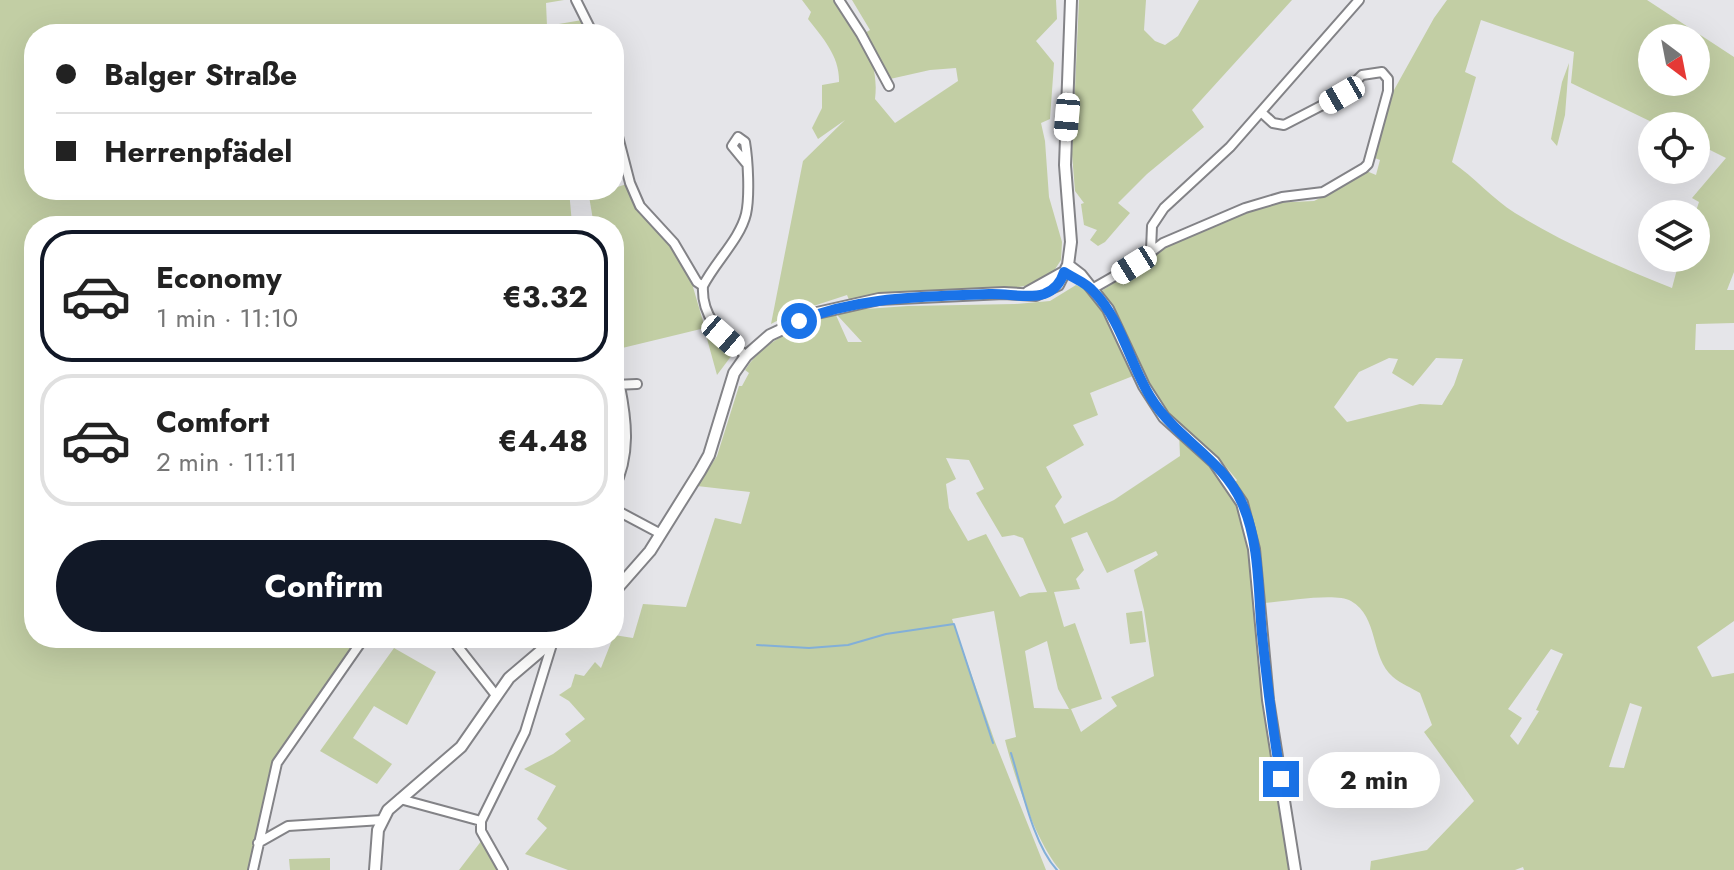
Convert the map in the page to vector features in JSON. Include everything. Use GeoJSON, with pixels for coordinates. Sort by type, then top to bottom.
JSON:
{"type":"FeatureCollection","features":[{"type":"Feature","properties":{"kind":"street"},"geometry":{"type":"LineString","coordinates":[[576,0],[588,24]]}},
{"type":"Feature","properties":{"kind":"street"},"geometry":{"type":"LineString","coordinates":[[839,0],[889,86]]}},
{"type":"Feature","properties":{"kind":"street"},"geometry":{"type":"LineString","coordinates":[[624,581],[661,534],[709,455],[728,384],[746,356],[761,342],[782,329],[837,307],[879,299],[1036,295],[1054,289],[1066,268],[1071,242],[1065,139],[1071,0]]}},
{"type":"Feature","properties":{"kind":"street"},"geometry":{"type":"LineString","coordinates":[[1151,250],[1152,226],[1164,208],[1230,147],[1359,0]]}},
{"type":"Feature","properties":{"kind":"street"},"geometry":{"type":"LineString","coordinates":[[1092,289],[1134,265],[1151,250],[1245,208],[1282,197],[1315,195],[1349,178],[1368,164],[1388,91],[1388,79],[1382,72],[1362,75],[1342,95],[1284,125],[1273,123],[1259,114]]}},
{"type":"Feature","properties":{"kind":"street"},"geometry":{"type":"LineString","coordinates":[[624,160],[640,206],[674,243],[697,282],[703,286]]}},
{"type":"Feature","properties":{"kind":"street"},"geometry":{"type":"LineString","coordinates":[[746,163],[746,214],[737,234],[703,286],[707,313],[715,329],[746,356]]}},
{"type":"Feature","properties":{"kind":"street"},"geometry":{"type":"LineString","coordinates":[[1066,268],[1081,275],[1108,309],[1157,408],[1214,462],[1242,503],[1254,549],[1268,700],[1295,870]]}},
{"type":"Feature","properties":{"kind":"street"},"geometry":{"type":"LineString","coordinates":[[624,385],[637,384]]}},
{"type":"Feature","properties":{"kind":"street"},"geometry":{"type":"LineString","coordinates":[[624,411],[628,426],[624,460]]}},
{"type":"Feature","properties":{"kind":"street"},"geometry":{"type":"LineString","coordinates":[[624,514],[661,534]]}},
{"type":"Feature","properties":{"kind":"street"},"geometry":{"type":"LineString","coordinates":[[253,870],[277,763],[357,648]]}},
{"type":"Feature","properties":{"kind":"street"},"geometry":{"type":"LineString","coordinates":[[459,648],[495,694]]}},
{"type":"Feature","properties":{"kind":"street"},"geometry":{"type":"LineString","coordinates":[[375,870],[375,844],[382,820],[400,799],[461,747],[495,694],[522,664],[543,648]]}},
{"type":"Feature","properties":{"kind":"street"},"geometry":{"type":"LineString","coordinates":[[503,870],[481,831],[481,821],[525,732],[552,648]]}},
{"type":"Feature","properties":{"kind":"street"},"geometry":{"type":"LineString","coordinates":[[400,799],[481,821]]}},
{"type":"Feature","properties":{"kind":"street"},"geometry":{"type":"LineString","coordinates":[[258,843],[288,826],[382,820]]}},
{"type":"Feature","properties":{"kind":"green space"},"geometry":{"type":"Polygon","coordinates":[[[0,0],[564,0],[546,3],[547,24],[24,24],[24,200],[570,200],[571,216],[24,216],[24,648],[353,648],[275,759],[251,870],[0,870],[0,0]]]}},
{"type":"Feature","properties":{"kind":"green space"},"geometry":{"type":"Polygon","coordinates":[[[802,0],[838,0],[871,59],[876,84],[875,99],[895,123],[958,81],[956,68],[890,79],[863,34],[870,30],[852,0],[1056,0],[1057,19],[1036,41],[1054,63],[1050,119],[1041,123],[1049,197],[1062,242],[1061,260],[1052,274],[1030,285],[992,292],[850,302],[847,295],[792,313],[771,324],[803,161],[845,120],[818,139],[812,128],[822,108],[822,85],[839,82],[839,73],[830,48],[808,19],[811,12],[802,0]]]}},
{"type":"Feature","properties":{"kind":"green space"},"geometry":{"type":"Polygon","coordinates":[[[1079,0],[1146,0],[1144,30],[1155,41],[1165,45],[1178,36],[1199,0],[1292,0],[1192,110],[1204,127],[1147,174],[1118,203],[1130,213],[1098,246],[1090,240],[1097,230],[1084,225],[1081,204],[1084,203],[1075,191],[1072,154],[1079,0]]]}},
{"type":"Feature","properties":{"kind":"green space"},"geometry":{"type":"Polygon","coordinates":[[[1447,0],[1647,0],[1684,24],[1638,24],[1638,96],[1710,96],[1710,41],[1734,57],[1734,272],[1727,290],[1734,290],[1734,323],[1696,324],[1695,350],[1734,350],[1734,621],[1697,647],[1712,677],[1734,673],[1734,870],[1524,870],[1523,867],[1515,870],[1370,870],[1371,861],[1427,850],[1474,801],[1424,732],[1432,725],[1420,693],[1396,679],[1386,669],[1371,627],[1360,608],[1351,601],[1333,597],[1263,603],[1255,542],[1247,512],[1234,484],[1237,480],[1217,456],[1186,436],[1214,462],[1240,506],[1246,523],[1292,870],[1060,870],[1034,826],[1005,740],[1016,737],[994,611],[952,619],[995,742],[1046,870],[568,870],[525,854],[547,828],[537,819],[556,786],[524,769],[571,741],[565,734],[585,719],[559,695],[571,687],[575,674],[584,676],[595,662],[601,668],[609,648],[624,648],[624,637],[633,638],[643,604],[686,607],[715,518],[741,524],[750,492],[697,486],[717,456],[739,386],[749,373],[745,370],[763,350],[797,328],[835,313],[848,342],[862,342],[838,316],[838,311],[1050,301],[1076,285],[1097,294],[1139,266],[1161,246],[1271,203],[1314,201],[1342,187],[1364,170],[1376,175],[1380,160],[1372,157],[1394,90],[1447,0]],[[1481,20],[1465,72],[1476,77],[1452,162],[1507,207],[1534,224],[1632,272],[1672,288],[1676,272],[1710,272],[1710,200],[1692,198],[1704,184],[1710,184],[1710,177],[1726,158],[1710,150],[1710,112],[1638,112],[1638,115],[1571,83],[1574,52],[1481,20]],[[1389,358],[1359,372],[1334,407],[1347,422],[1420,404],[1442,405],[1454,385],[1463,359],[1436,358],[1413,386],[1392,373],[1398,359],[1389,358]],[[1138,374],[1090,393],[1098,415],[1073,425],[1084,445],[1046,467],[1062,497],[1055,506],[1064,524],[1114,500],[1180,456],[1179,432],[1152,401],[1138,374]],[[946,458],[956,479],[946,484],[949,508],[968,541],[986,534],[1020,597],[1047,592],[1023,538],[1014,535],[1002,537],[976,493],[984,489],[969,460],[946,458]],[[1087,532],[1071,538],[1084,570],[1076,579],[1080,589],[1054,592],[1064,627],[1075,623],[1102,699],[1071,709],[1081,732],[1117,706],[1111,697],[1154,676],[1144,610],[1134,570],[1158,555],[1156,551],[1107,573],[1087,532]],[[1047,641],[1025,651],[1034,708],[1069,709],[1058,689],[1047,641]],[[1551,649],[1508,709],[1522,718],[1510,736],[1518,745],[1539,711],[1536,710],[1563,654],[1551,649]],[[1630,703],[1609,767],[1624,768],[1642,707],[1630,703]]]}},
{"type":"Feature","properties":{"kind":"green space"},"geometry":{"type":"Polygon","coordinates":[[[588,19],[587,24],[559,24],[588,19]]]}},
{"type":"Feature","properties":{"kind":"green space"},"geometry":{"type":"Polygon","coordinates":[[[1569,63],[1565,115],[1557,146],[1551,139],[1562,82],[1569,63]]]}},
{"type":"Feature","properties":{"kind":"green space"},"geometry":{"type":"Polygon","coordinates":[[[630,183],[640,206],[674,243],[697,282],[693,287],[705,328],[624,348],[624,216],[592,216],[590,200],[624,200],[624,185],[630,183]]]}},
{"type":"Feature","properties":{"kind":"green space"},"geometry":{"type":"Polygon","coordinates":[[[706,335],[731,350],[732,355],[717,375],[706,335]]]}},
{"type":"Feature","properties":{"kind":"green space"},"geometry":{"type":"Polygon","coordinates":[[[1142,611],[1146,642],[1130,644],[1126,613],[1142,611]]]}},
{"type":"Feature","properties":{"kind":"green space"},"geometry":{"type":"Polygon","coordinates":[[[394,648],[436,672],[407,725],[374,706],[353,738],[392,764],[377,784],[320,751],[394,648]]]}},
{"type":"Feature","properties":{"kind":"green space"},"geometry":{"type":"Polygon","coordinates":[[[482,840],[500,870],[459,870],[482,840]]]}},
{"type":"Feature","properties":{"kind":"green space"},"geometry":{"type":"Polygon","coordinates":[[[330,858],[330,870],[290,870],[289,859],[330,858]]]}},
{"type":"Feature","properties":{"kind":"waterway"},"geometry":{"type":"LineString","coordinates":[[757,645],[809,648],[848,645],[886,634],[954,624],[993,743]]}},
{"type":"Feature","properties":{"kind":"waterway"},"geometry":{"type":"LineString","coordinates":[[1011,753],[1035,831],[1057,870]]}},
{"type":"Feature","properties":{"kind":"route"},"geometry":{"type":"LineString","coordinates":[[799,321],[837,307],[879,299],[1004,293],[1036,295],[1054,289],[1064,272],[1092,289],[1108,309],[1157,408],[1214,462],[1242,503],[1254,549],[1268,700],[1281,779]]}}]}
